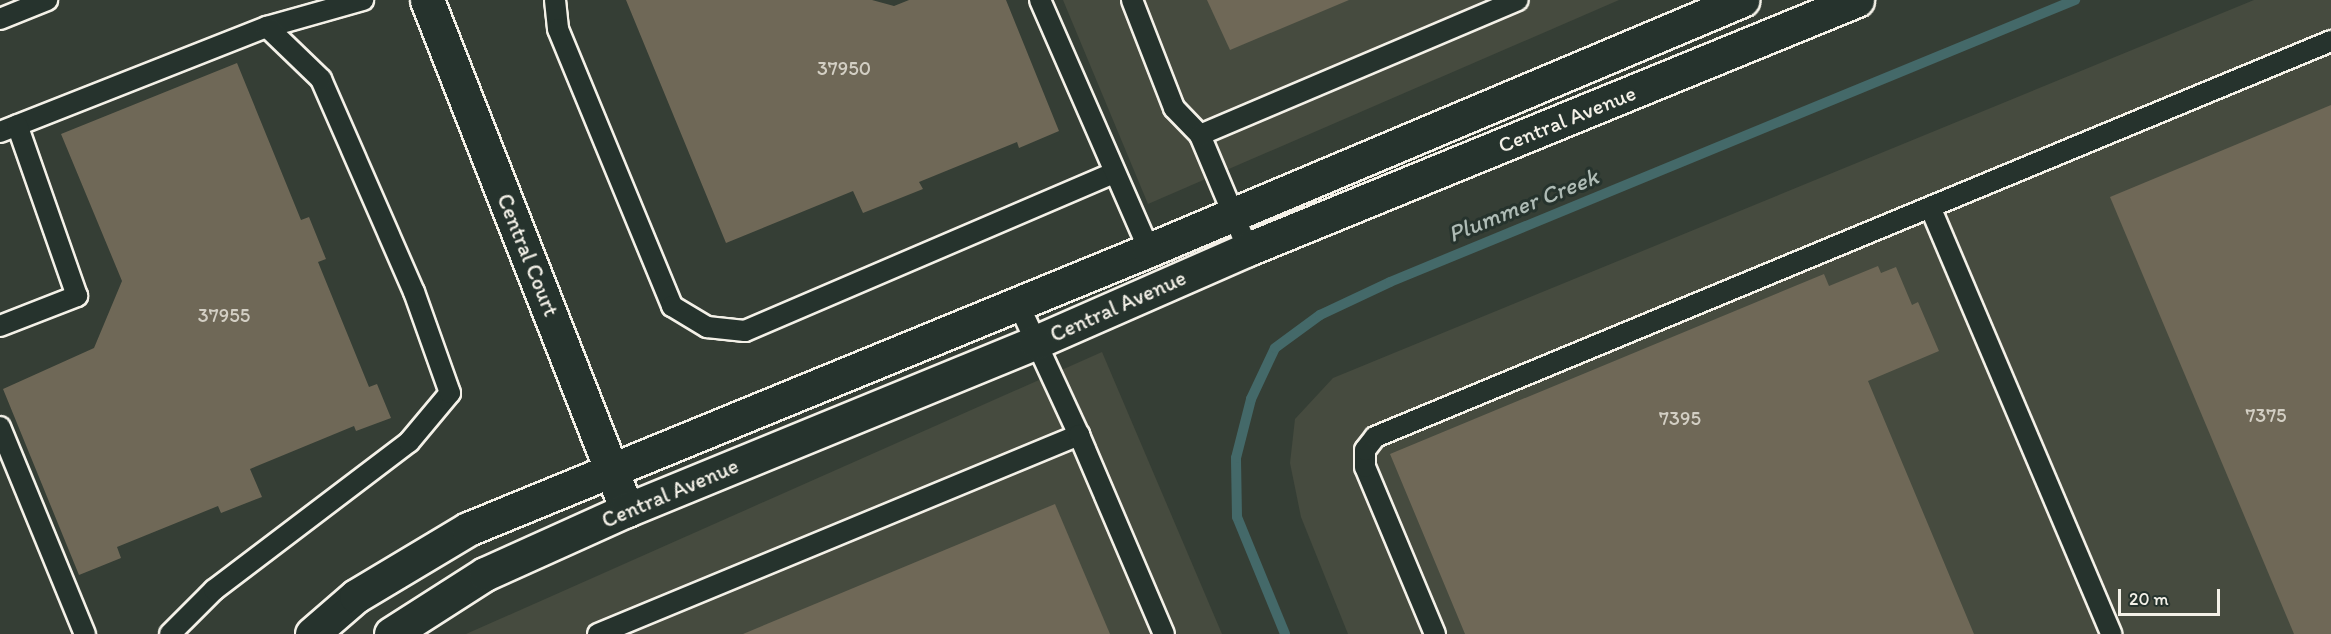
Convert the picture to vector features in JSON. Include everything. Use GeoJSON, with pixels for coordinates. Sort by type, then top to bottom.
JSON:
{"type":"FeatureCollection","features":[{"type":"Feature","properties":{"kind":"street","name":"Central Court"},"geometry":{"type":"LineString","coordinates":[[427,0],[627,510]]}},
{"type":"Feature","properties":{"kind":"street","name":"Central Avenue"},"geometry":{"type":"LineString","coordinates":[[312,634],[356,596],[468,529],[1017,301],[1149,250],[1742,0]]}},
{"type":"Feature","properties":{"kind":"street","name":"Central Avenue"},"geometry":{"type":"LineString","coordinates":[[391,634],[485,574],[627,510],[1036,342],[1248,249],[1857,0]]}},
{"type":"Feature","properties":{"kind":"lane"},"geometry":{"type":"LineString","coordinates":[[0,20],[47,0]]}},
{"type":"Feature","properties":{"kind":"lane"},"geometry":{"type":"LineString","coordinates":[[0,326],[77,296],[8,129],[267,27],[363,0]]}},
{"type":"Feature","properties":{"kind":"lane"},"geometry":{"type":"LineString","coordinates":[[555,0],[558,29],[672,306],[707,327],[745,331],[1114,173]]}},
{"type":"Feature","properties":{"kind":"lane"},"geometry":{"type":"LineString","coordinates":[[1040,0],[1149,250]]}},
{"type":"Feature","properties":{"kind":"lane"},"geometry":{"type":"LineString","coordinates":[[1131,0],[1174,108],[1200,135],[1248,249]]}},
{"type":"Feature","properties":{"kind":"lane"},"geometry":{"type":"LineString","coordinates":[[1200,135],[1518,0]]}},
{"type":"Feature","properties":{"kind":"lane"},"geometry":{"type":"LineString","coordinates":[[170,634],[214,590],[409,442],[450,393],[414,292],[321,79],[267,27]]}},
{"type":"Feature","properties":{"kind":"lane"},"geometry":{"type":"LineString","coordinates":[[1435,634],[1365,468],[1365,450],[1375,437],[1931,209],[2331,41]]}},
{"type":"Feature","properties":{"kind":"lane"},"geometry":{"type":"LineString","coordinates":[[1931,209],[2112,634]]}},
{"type":"Feature","properties":{"kind":"lane"},"geometry":{"type":"LineString","coordinates":[[1017,301],[1079,435],[1164,634]]}},
{"type":"Feature","properties":{"kind":"lane"},"geometry":{"type":"LineString","coordinates":[[0,427],[85,634]]}},
{"type":"Feature","properties":{"kind":"lane"},"geometry":{"type":"LineString","coordinates":[[598,634],[1079,435]]}},
{"type":"Feature","properties":{"kind":"shaded area"},"geometry":{"type":"Polygon","coordinates":[[[1063,0],[1619,0],[1148,204],[1063,0]]]}},
{"type":"Feature","properties":{"kind":"shaded area"},"geometry":{"type":"Polygon","coordinates":[[[2254,0],[2331,0],[2331,634],[1348,634],[1301,517],[1290,463],[1295,419],[1333,378],[2254,0]]]}},
{"type":"Feature","properties":{"kind":"shaded area"},"geometry":{"type":"Polygon","coordinates":[[[1102,352],[1222,634],[466,634],[1102,352]]]}},
{"type":"Feature","properties":{"kind":"building"},"geometry":{"type":"Polygon","coordinates":[[[626,0],[872,0],[894,6],[909,0],[1006,0],[1059,131],[1019,148],[1017,142],[919,182],[923,189],[863,213],[853,191],[726,243],[626,0]]]}},
{"type":"Feature","properties":{"kind":"building"},"geometry":{"type":"Polygon","coordinates":[[[1207,0],[1349,0],[1230,50],[1207,0]]]}},
{"type":"Feature","properties":{"kind":"building"},"geometry":{"type":"Polygon","coordinates":[[[237,63],[301,220],[309,217],[326,259],[318,262],[369,387],[377,384],[391,418],[356,431],[354,426],[250,469],[262,497],[221,513],[218,506],[117,547],[121,558],[79,575],[3,389],[94,348],[122,281],[61,134],[237,63]]]}},
{"type":"Feature","properties":{"kind":"building"},"geometry":{"type":"Polygon","coordinates":[[[2331,105],[2331,634],[2294,634],[2110,197],[2331,105]]]}},
{"type":"Feature","properties":{"kind":"building"},"geometry":{"type":"Polygon","coordinates":[[[1878,266],[1881,273],[1896,267],[1912,305],[1918,302],[1939,351],[1868,381],[1974,634],[1465,634],[1390,454],[1824,274],[1829,286],[1878,266]]]}},
{"type":"Feature","properties":{"kind":"building"},"geometry":{"type":"Polygon","coordinates":[[[1055,504],[1110,634],[743,634],[1055,504]]]}},
{"type":"Feature","properties":{"kind":"waterway","name":"Plummer Creek"},"geometry":{"type":"LineString","coordinates":[[1285,634],[1237,517],[1236,458],[1251,399],[1275,348],[1320,315],[1390,282],[2075,0]]}}]}
